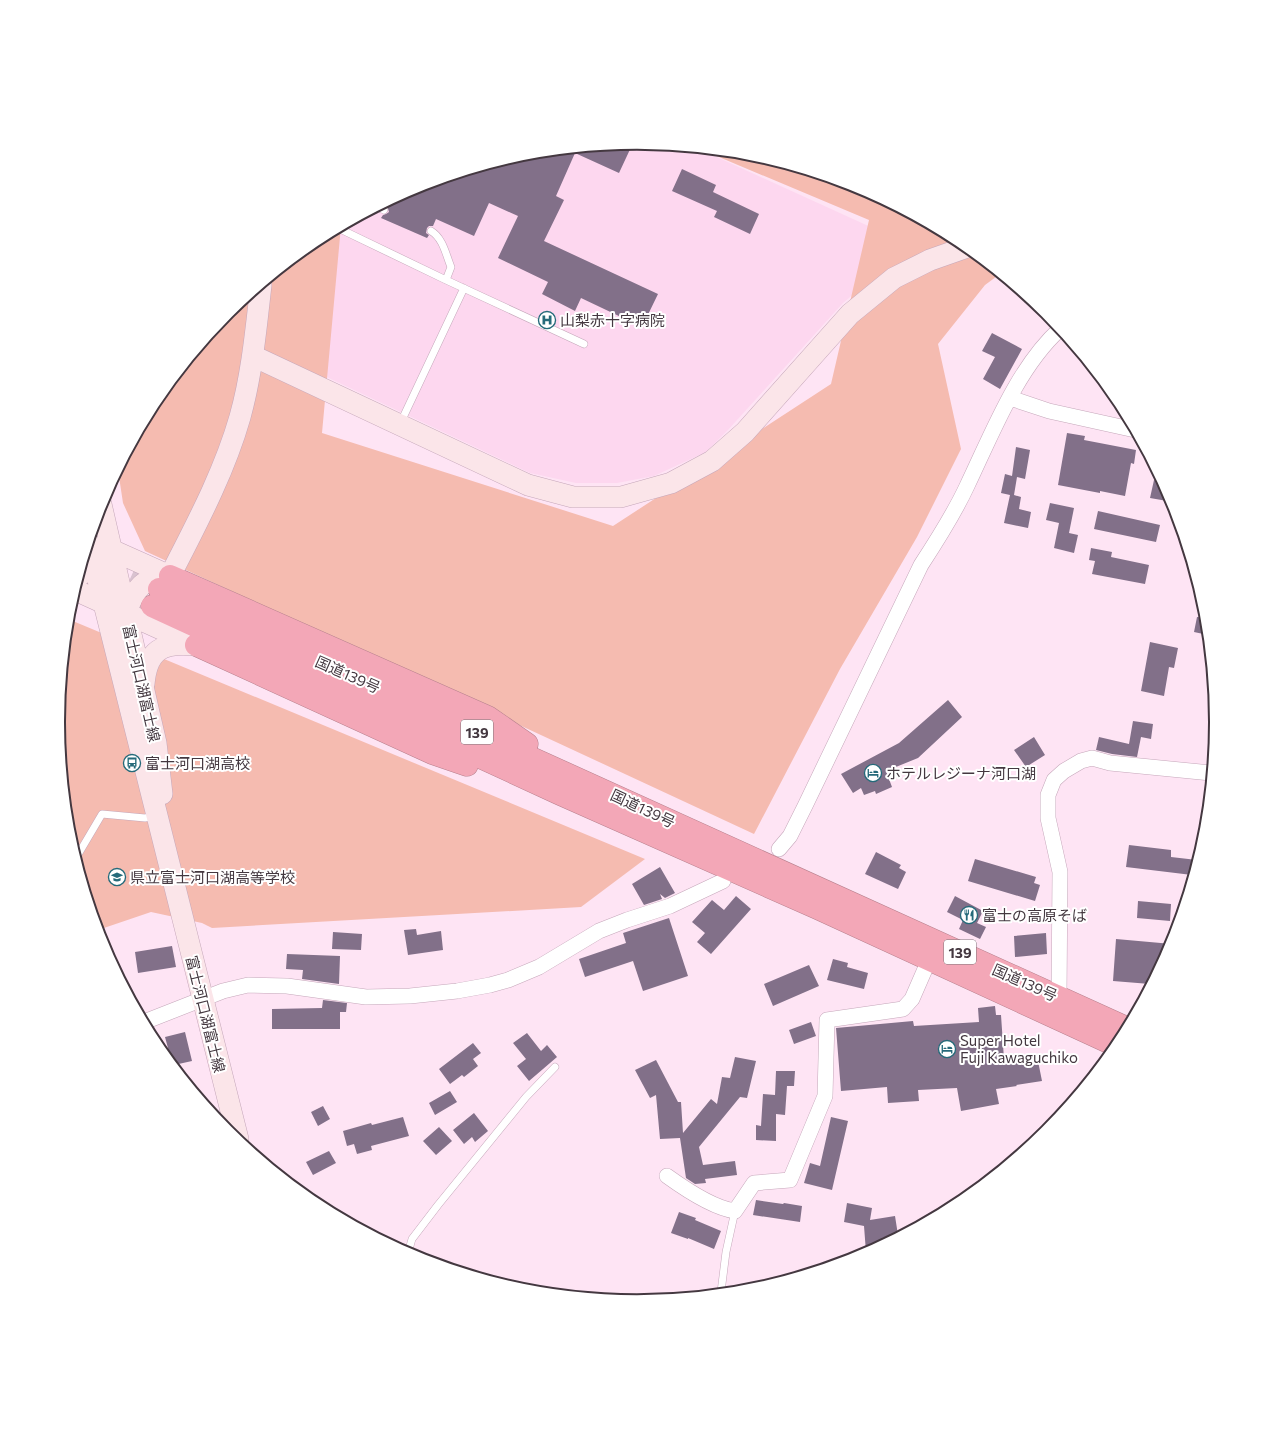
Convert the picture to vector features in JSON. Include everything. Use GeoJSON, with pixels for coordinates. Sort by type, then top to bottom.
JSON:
{"type":"FeatureCollection","features":[{"type":"Feature","properties":{"kind":"highway","name":"国道139号"},"geometry":{"type":"LineString","coordinates":[[160,591],[488,717],[570,774],[1121,1025]]}},
{"type":"Feature","properties":{"kind":"highway","name":"国道139号"},"geometry":{"type":"LineString","coordinates":[[160,591],[560,794],[817,908],[1110,1043]]}},
{"type":"Feature","properties":{"kind":"highway"},"geometry":{"type":"LineString","coordinates":[[196,645],[432,753],[560,794]]}},
{"type":"Feature","properties":{"kind":"main road"},"geometry":{"type":"LineString","coordinates":[[253,356],[528,485],[573,497],[621,497],[671,483],[712,461],[745,432],[850,314],[894,278],[930,260],[960,250]]}},
{"type":"Feature","properties":{"kind":"main road"},"geometry":{"type":"LineString","coordinates":[[160,591],[214,488],[230,448],[240,417],[253,356],[260,291]]}},
{"type":"Feature","properties":{"kind":"main road","name":"富士河口湖富士線"},"geometry":{"type":"LineString","coordinates":[[104,516],[156,743],[161,815]]}},
{"type":"Feature","properties":{"kind":"main road"},"geometry":{"type":"LineString","coordinates":[[94,542],[112,550],[160,591]]}},
{"type":"Feature","properties":{"kind":"main road"},"geometry":{"type":"LineString","coordinates":[[87,571],[112,550]]}},
{"type":"Feature","properties":{"kind":"main road","name":"富士河口湖富士線"},"geometry":{"type":"LineString","coordinates":[[87,571],[103,603],[161,815],[175,888],[235,1128]]}},
{"type":"Feature","properties":{"kind":"main road"},"geometry":{"type":"LineString","coordinates":[[103,603],[108,593],[120,582],[136,574],[148,573],[160,591]]}},
{"type":"Feature","properties":{"kind":"main road"},"geometry":{"type":"LineString","coordinates":[[126,613],[132,597],[140,586],[149,579],[163,576],[160,591]]}},
{"type":"Feature","properties":{"kind":"main road"},"geometry":{"type":"LineString","coordinates":[[80,592],[196,645]]}},
{"type":"Feature","properties":{"kind":"main road"},"geometry":{"type":"LineString","coordinates":[[144,686],[145,670],[155,652],[164,647],[179,644],[196,645]]}},
{"type":"Feature","properties":{"kind":"street"},"geometry":{"type":"LineString","coordinates":[[779,849],[790,836],[921,565],[947,524],[1026,368],[1056,333]]}},
{"type":"Feature","properties":{"kind":"street"},"geometry":{"type":"LineString","coordinates":[[1010,398],[1049,411],[1127,428]]}},
{"type":"Feature","properties":{"kind":"street"},"geometry":{"type":"LineString","coordinates":[[1059,998],[1060,872],[1048,818],[1048,795],[1054,780],[1064,771],[1081,761],[1092,758],[1110,763],[1207,773]]}},
{"type":"Feature","properties":{"kind":"street"},"geometry":{"type":"LineString","coordinates":[[150,1020],[223,991],[248,985],[287,986],[366,998],[410,996],[457,991],[490,985],[508,980],[539,966],[599,931],[670,906],[724,881]]}},
{"type":"Feature","properties":{"kind":"street"},"geometry":{"type":"LineString","coordinates":[[667,1176],[690,1192],[727,1210],[735,1210],[754,1183],[790,1180],[825,1096],[827,1020],[903,1009],[912,999],[929,960]]}},
{"type":"Feature","properties":{"kind":"lane"},"geometry":{"type":"LineString","coordinates":[[344,231],[584,344]]}},
{"type":"Feature","properties":{"kind":"lane"},"geometry":{"type":"LineString","coordinates":[[431,231],[441,240],[451,267],[446,280]]}},
{"type":"Feature","properties":{"kind":"lane"},"geometry":{"type":"LineString","coordinates":[[399,425],[464,288]]}},
{"type":"Feature","properties":{"kind":"lane"},"geometry":{"type":"LineString","coordinates":[[80,851],[102,814],[145,818],[161,815]]}},
{"type":"Feature","properties":{"kind":"lane"},"geometry":{"type":"LineString","coordinates":[[410,1246],[412,1239],[438,1205],[526,1097],[555,1067]]}},
{"type":"Feature","properties":{"kind":"lane"},"geometry":{"type":"LineString","coordinates":[[722,1287],[726,1252],[735,1210]]}},
{"type":"Feature","properties":{"kind":"shaded area","name":"山梨赤十字病院"},"geometry":{"type":"Polygon","coordinates":[[[637,150],[710,154],[921,250],[883,269],[843,303],[728,430],[706,452],[654,476],[617,483],[576,483],[530,473],[280,355],[313,251],[351,226],[384,208],[418,193],[453,180],[525,160],[562,154],[600,151],[637,150]]]}},
{"type":"Feature","properties":{"kind":"shaded area"},"geometry":{"type":"Polygon","coordinates":[[[712,154],[749,160],[785,169],[856,193],[890,208],[923,226],[955,246],[996,277],[985,285],[938,344],[961,449],[917,537],[840,669],[754,834],[145,551],[123,503],[119,479],[124,469],[161,404],[183,373],[207,344],[260,291],[319,246],[340,233],[322,433],[613,526],[831,384],[869,220],[712,154]]]}},
{"type":"Feature","properties":{"kind":"shaded area"},"geometry":{"type":"Polygon","coordinates":[[[74,622],[645,859],[581,907],[212,928],[202,923],[151,912],[104,928],[84,870],[70,796],[66,759],[66,684],[74,622]]]}},
{"type":"Feature","properties":{"kind":"building"},"geometry":{"type":"Polygon","coordinates":[[[630,150],[619,173],[575,153],[556,196],[564,200],[544,241],[658,294],[642,327],[581,298],[575,311],[542,294],[548,282],[498,258],[518,216],[489,203],[474,236],[436,219],[433,226],[429,226],[427,228],[426,233],[429,235],[427,238],[381,218],[389,212],[387,207],[418,193],[489,169],[525,160],[562,154],[600,151],[630,150]]]}},
{"type":"Feature","properties":{"kind":"building"},"geometry":{"type":"Polygon","coordinates":[[[682,169],[716,185],[713,192],[759,214],[750,234],[714,217],[717,211],[672,191],[682,169]]]}},
{"type":"Feature","properties":{"kind":"building"},"geometry":{"type":"Polygon","coordinates":[[[992,333],[1022,349],[1000,389],[983,379],[995,357],[982,351],[992,333]]]}},
{"type":"Feature","properties":{"kind":"building"},"geometry":{"type":"Polygon","coordinates":[[[1067,433],[1085,436],[1084,440],[1136,450],[1134,464],[1131,463],[1125,496],[1058,485],[1067,433]]]}},
{"type":"Feature","properties":{"kind":"building"},"geometry":{"type":"Polygon","coordinates":[[[1016,447],[1030,450],[1025,479],[1017,477],[1014,495],[1021,497],[1019,509],[1031,512],[1028,528],[1004,523],[1010,495],[1001,493],[1005,474],[1012,476],[1016,447]]]}},
{"type":"Feature","properties":{"kind":"building"},"geometry":{"type":"Polygon","coordinates":[[[1154,480],[1155,480],[1164,500],[1150,498],[1154,480]]]}},
{"type":"Feature","properties":{"kind":"building"},"geometry":{"type":"Polygon","coordinates":[[[1050,503],[1074,508],[1069,533],[1078,535],[1074,553],[1054,548],[1059,523],[1046,520],[1050,503]]]}},
{"type":"Feature","properties":{"kind":"building"},"geometry":{"type":"Polygon","coordinates":[[[1098,511],[1160,525],[1156,542],[1094,529],[1098,511]]]}},
{"type":"Feature","properties":{"kind":"building"},"geometry":{"type":"Polygon","coordinates":[[[1091,548],[1112,552],[1111,557],[1149,565],[1145,584],[1092,574],[1095,561],[1089,560],[1091,548]]]}},
{"type":"Feature","properties":{"kind":"building"},"geometry":{"type":"Polygon","coordinates":[[[1197,617],[1199,617],[1202,634],[1194,632],[1197,617]]]}},
{"type":"Feature","properties":{"kind":"building"},"geometry":{"type":"Polygon","coordinates":[[[1150,642],[1178,648],[1174,668],[1169,667],[1164,696],[1141,691],[1150,642]]]}},
{"type":"Feature","properties":{"kind":"building"},"geometry":{"type":"Polygon","coordinates":[[[948,700],[962,717],[918,758],[886,771],[892,787],[876,794],[875,791],[864,795],[861,788],[853,793],[841,774],[899,743],[948,700]]]}},
{"type":"Feature","properties":{"kind":"building"},"geometry":{"type":"Polygon","coordinates":[[[1133,721],[1153,724],[1151,739],[1141,737],[1137,757],[1112,754],[1096,750],[1099,737],[1129,744],[1133,721]]]}},
{"type":"Feature","properties":{"kind":"building"},"geometry":{"type":"Polygon","coordinates":[[[1034,737],[1045,755],[1026,767],[1014,750],[1034,737]]]}},
{"type":"Feature","properties":{"kind":"building"},"geometry":{"type":"Polygon","coordinates":[[[1129,845],[1171,850],[1171,857],[1192,859],[1189,875],[1126,867],[1129,845]]]}},
{"type":"Feature","properties":{"kind":"building"},"geometry":{"type":"Polygon","coordinates":[[[876,852],[901,865],[899,868],[906,872],[898,889],[865,874],[876,852]]]}},
{"type":"Feature","properties":{"kind":"building"},"geometry":{"type":"Polygon","coordinates":[[[975,859],[1036,877],[1034,883],[1040,885],[1035,901],[968,881],[975,859]]]}},
{"type":"Feature","properties":{"kind":"building"},"geometry":{"type":"Polygon","coordinates":[[[660,867],[675,893],[665,898],[660,894],[662,899],[644,905],[632,884],[660,867]]]}},
{"type":"Feature","properties":{"kind":"building"},"geometry":{"type":"Polygon","coordinates":[[[736,896],[751,909],[711,954],[697,942],[705,933],[692,922],[712,900],[724,910],[736,896]]]}},
{"type":"Feature","properties":{"kind":"building"},"geometry":{"type":"Polygon","coordinates":[[[955,896],[983,911],[977,923],[986,927],[980,939],[959,929],[963,920],[947,912],[955,896]]]}},
{"type":"Feature","properties":{"kind":"building"},"geometry":{"type":"Polygon","coordinates":[[[1138,901],[1171,904],[1170,921],[1137,918],[1138,901]]]}},
{"type":"Feature","properties":{"kind":"building"},"geometry":{"type":"Polygon","coordinates":[[[669,918],[688,976],[643,991],[633,961],[585,977],[579,959],[626,943],[623,933],[669,918]]]}},
{"type":"Feature","properties":{"kind":"building"},"geometry":{"type":"Polygon","coordinates":[[[416,929],[417,935],[441,931],[443,950],[408,955],[404,930],[416,929]]]}},
{"type":"Feature","properties":{"kind":"building"},"geometry":{"type":"Polygon","coordinates":[[[333,932],[362,934],[361,950],[332,949],[333,932]]]}},
{"type":"Feature","properties":{"kind":"building"},"geometry":{"type":"Polygon","coordinates":[[[1046,933],[1047,954],[1015,957],[1014,936],[1046,933]]]}},
{"type":"Feature","properties":{"kind":"building"},"geometry":{"type":"Polygon","coordinates":[[[1116,939],[1164,943],[1145,984],[1113,981],[1116,939]]]}},
{"type":"Feature","properties":{"kind":"building"},"geometry":{"type":"Polygon","coordinates":[[[172,946],[176,967],[138,973],[135,952],[172,946]]]}},
{"type":"Feature","properties":{"kind":"building"},"geometry":{"type":"Polygon","coordinates":[[[287,954],[340,956],[339,984],[302,979],[303,970],[286,969],[287,954]]]}},
{"type":"Feature","properties":{"kind":"building"},"geometry":{"type":"Polygon","coordinates":[[[833,959],[848,963],[847,967],[868,973],[864,989],[827,980],[833,959]]]}},
{"type":"Feature","properties":{"kind":"building"},"geometry":{"type":"Polygon","coordinates":[[[809,965],[819,986],[773,1006],[764,984],[809,965]]]}},
{"type":"Feature","properties":{"kind":"building"},"geometry":{"type":"Polygon","coordinates":[[[323,1000],[347,1003],[346,1012],[340,1012],[340,1029],[272,1029],[272,1009],[322,1008],[323,1000]]]}},
{"type":"Feature","properties":{"kind":"building"},"geometry":{"type":"Polygon","coordinates":[[[995,1006],[996,1015],[1001,1015],[1004,1059],[1013,1057],[1013,1060],[1037,1056],[1042,1081],[996,1089],[999,1104],[961,1111],[957,1088],[918,1090],[919,1101],[888,1103],[887,1087],[841,1091],[836,1028],[913,1021],[914,1026],[979,1022],[978,1008],[995,1006]]]}},
{"type":"Feature","properties":{"kind":"building"},"geometry":{"type":"Polygon","coordinates":[[[811,1022],[816,1036],[794,1044],[789,1030],[811,1022]]]}},
{"type":"Feature","properties":{"kind":"building"},"geometry":{"type":"Polygon","coordinates":[[[185,1032],[192,1061],[179,1064],[168,1049],[165,1037],[185,1032]]]}},
{"type":"Feature","properties":{"kind":"building"},"geometry":{"type":"Polygon","coordinates":[[[527,1033],[541,1051],[547,1045],[557,1057],[529,1081],[517,1066],[526,1059],[513,1043],[527,1033]]]}},
{"type":"Feature","properties":{"kind":"building"},"geometry":{"type":"Polygon","coordinates":[[[473,1043],[481,1053],[473,1059],[478,1066],[464,1077],[462,1075],[450,1084],[439,1069],[473,1043]]]}},
{"type":"Feature","properties":{"kind":"building"},"geometry":{"type":"Polygon","coordinates":[[[735,1057],[756,1061],[747,1098],[740,1097],[699,1147],[703,1165],[735,1161],[737,1175],[705,1179],[706,1183],[695,1184],[686,1178],[680,1138],[660,1139],[656,1095],[650,1098],[635,1070],[656,1060],[678,1102],[681,1102],[683,1133],[711,1099],[717,1104],[722,1077],[730,1078],[735,1057]]]}},
{"type":"Feature","properties":{"kind":"building"},"geometry":{"type":"Polygon","coordinates":[[[776,1071],[795,1071],[794,1086],[787,1086],[785,1115],[776,1114],[776,1141],[756,1140],[756,1125],[761,1126],[763,1094],[775,1095],[776,1071]]]}},
{"type":"Feature","properties":{"kind":"building"},"geometry":{"type":"Polygon","coordinates":[[[450,1091],[457,1102],[435,1115],[429,1103],[450,1091]]]}},
{"type":"Feature","properties":{"kind":"building"},"geometry":{"type":"Polygon","coordinates":[[[323,1106],[330,1119],[318,1126],[311,1112],[323,1106]]]}},
{"type":"Feature","properties":{"kind":"building"},"geometry":{"type":"Polygon","coordinates":[[[474,1113],[488,1131],[475,1142],[472,1137],[464,1144],[453,1130],[474,1113]]]}},
{"type":"Feature","properties":{"kind":"building"},"geometry":{"type":"Polygon","coordinates":[[[403,1117],[409,1136],[371,1146],[372,1150],[357,1154],[354,1144],[347,1146],[343,1131],[371,1123],[372,1125],[403,1117]]]}},
{"type":"Feature","properties":{"kind":"building"},"geometry":{"type":"Polygon","coordinates":[[[831,1117],[848,1121],[832,1190],[804,1183],[810,1163],[820,1166],[831,1117]]]}},
{"type":"Feature","properties":{"kind":"building"},"geometry":{"type":"Polygon","coordinates":[[[439,1127],[452,1141],[436,1155],[423,1141],[439,1127]]]}},
{"type":"Feature","properties":{"kind":"building"},"geometry":{"type":"Polygon","coordinates":[[[329,1151],[336,1163],[313,1175],[306,1162],[329,1151]]]}},
{"type":"Feature","properties":{"kind":"building"},"geometry":{"type":"Polygon","coordinates":[[[756,1200],[802,1206],[800,1222],[753,1215],[756,1200]]]}},
{"type":"Feature","properties":{"kind":"building"},"geometry":{"type":"Polygon","coordinates":[[[847,1203],[872,1208],[870,1220],[895,1216],[897,1231],[866,1246],[864,1226],[844,1222],[847,1203]]]}},
{"type":"Feature","properties":{"kind":"building"},"geometry":{"type":"Polygon","coordinates":[[[679,1212],[696,1218],[695,1220],[721,1231],[714,1249],[688,1238],[671,1233],[679,1212]]]}},
{"type":"Feature","properties":{"kind":"tunnel"},"geometry":{"type":"LineString","coordinates":[[101,563],[159,589]]}},
{"type":"Feature","properties":{"kind":"place","name":"山梨赤十字病院"},"geometry":{"type":"Point","coordinates":[547,320]}},
{"type":"Feature","properties":{"kind":"place","name":"富士河口湖高校"},"geometry":{"type":"Point","coordinates":[132,763]}},
{"type":"Feature","properties":{"kind":"place","name":"ホテルレジーナ河口湖"},"geometry":{"type":"Point","coordinates":[873,773]}},
{"type":"Feature","properties":{"kind":"place","name":"県立富士河口湖高等学校"},"geometry":{"type":"Point","coordinates":[117,877]}},
{"type":"Feature","properties":{"kind":"place","name":"富士の高原そば"},"geometry":{"type":"Point","coordinates":[969,915]}},
{"type":"Feature","properties":{"kind":"place","name":"Super Hotel Fuji Kawaguchiko"},"geometry":{"type":"Point","coordinates":[947,1049]}}]}
